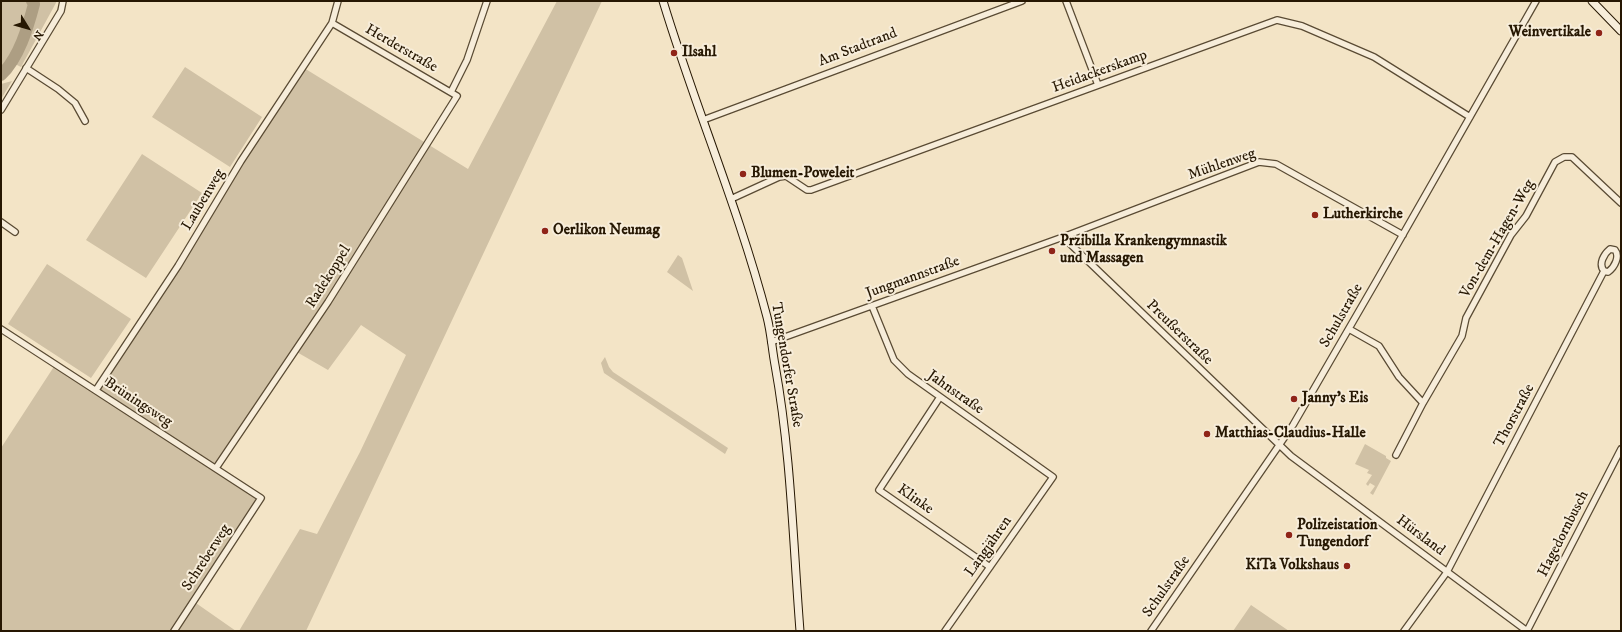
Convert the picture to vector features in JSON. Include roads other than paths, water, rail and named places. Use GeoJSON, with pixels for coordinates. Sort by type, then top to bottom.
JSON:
{"type":"FeatureCollection","features":[{"type":"Feature","properties":{"kind":"main road","name":"Tungendorfer Straße"},"geometry":{"type":"LineString","coordinates":[[663,1],[702,120],[731,199],[767,318],[782,401],[791,494],[800,631]]}},
{"type":"Feature","properties":{"kind":"main road"},"geometry":{"type":"LineString","coordinates":[[1592,1],[1621,31]]}},
{"type":"Feature","properties":{"kind":"street"},"geometry":{"type":"LineString","coordinates":[[1,110],[61,11],[63,1]]}},
{"type":"Feature","properties":{"kind":"street","name":"Laubenweg"},"geometry":{"type":"LineString","coordinates":[[96,390],[178,266],[241,161],[332,23],[338,1]]}},
{"type":"Feature","properties":{"kind":"street","name":"Radekoppel"},"geometry":{"type":"LineString","coordinates":[[216,468],[328,302],[454,94],[487,1]]}},
{"type":"Feature","properties":{"kind":"street","name":"Am Stadtrand"},"geometry":{"type":"LineString","coordinates":[[702,120],[1022,1]]}},
{"type":"Feature","properties":{"kind":"street"},"geometry":{"type":"LineString","coordinates":[[1066,1],[1098,85]]}},
{"type":"Feature","properties":{"kind":"street","name":"Schulstraße"},"geometry":{"type":"LineString","coordinates":[[1151,631],[1295,421],[1536,1]]}},
{"type":"Feature","properties":{"kind":"street","name":"Heidackerskamp"},"geometry":{"type":"LineString","coordinates":[[731,199],[779,177],[786,176],[807,190],[812,190],[1278,20],[1302,26],[1374,56],[1470,117]]}},
{"type":"Feature","properties":{"kind":"street","name":"Herderstraße"},"geometry":{"type":"LineString","coordinates":[[332,23],[454,94]]}},
{"type":"Feature","properties":{"kind":"street"},"geometry":{"type":"LineString","coordinates":[[26,68],[58,89],[75,103],[85,121]]}},
{"type":"Feature","properties":{"kind":"street","name":"Von-dem-Hagen-Weg"},"geometry":{"type":"LineString","coordinates":[[1396,455],[1423,403],[1462,336],[1466,318],[1511,235],[1526,216],[1555,162],[1564,157],[1572,157],[1621,203]]}},
{"type":"Feature","properties":{"kind":"street","name":"Mühlenweg"},"geometry":{"type":"LineString","coordinates":[[1063,237],[1259,162],[1276,164],[1403,235]]}},
{"type":"Feature","properties":{"kind":"street"},"geometry":{"type":"LineString","coordinates":[[1,222],[16,232]]}},
{"type":"Feature","properties":{"kind":"street","name":"Jungmannstraße"},"geometry":{"type":"LineString","coordinates":[[771,342],[1063,237]]}},
{"type":"Feature","properties":{"kind":"street","name":"Preußerstraße"},"geometry":{"type":"LineString","coordinates":[[1063,237],[1279,446]]}},
{"type":"Feature","properties":{"kind":"street","name":"Thorstraße"},"geometry":{"type":"LineString","coordinates":[[1404,631],[1447,572],[1604,271]]}},
{"type":"Feature","properties":{"kind":"street","name":"Jahnstraße"},"geometry":{"type":"LineString","coordinates":[[872,306],[894,360],[908,374],[1053,477]]}},
{"type":"Feature","properties":{"kind":"street","name":"Brüningsweg"},"geometry":{"type":"LineString","coordinates":[[1,329],[261,498]]}},
{"type":"Feature","properties":{"kind":"street"},"geometry":{"type":"LineString","coordinates":[[1349,329],[1379,346],[1398,377],[1423,403]]}},
{"type":"Feature","properties":{"kind":"street","name":"Klinke"},"geometry":{"type":"LineString","coordinates":[[940,397],[879,490],[990,567]]}},
{"type":"Feature","properties":{"kind":"street","name":"Hürsland"},"geometry":{"type":"LineString","coordinates":[[1279,446],[1527,631]]}},
{"type":"Feature","properties":{"kind":"street","name":"Hagedornbusch"},"geometry":{"type":"LineString","coordinates":[[1527,631],[1621,449]]}},
{"type":"Feature","properties":{"kind":"street","name":"Langjähren"},"geometry":{"type":"LineString","coordinates":[[945,631],[1053,477]]}},
{"type":"Feature","properties":{"kind":"street","name":"Schreberweg"},"geometry":{"type":"LineString","coordinates":[[174,631],[261,498]]}},
{"type":"Feature","properties":{"kind":"waterway"},"geometry":{"type":"LineString","coordinates":[[1,75],[13,60],[22,42],[34,4],[32,1]]}},
{"type":"Feature","properties":{"kind":"place","name":"Weinvertikale"},"geometry":{"type":"Point","coordinates":[1599,33]}},
{"type":"Feature","properties":{"kind":"place","name":"Ilsahl"},"geometry":{"type":"Point","coordinates":[674,53]}},
{"type":"Feature","properties":{"kind":"place","name":"Blumen-Poweleit"},"geometry":{"type":"Point","coordinates":[743,174]}},
{"type":"Feature","properties":{"kind":"place","name":"Lutherkirche"},"geometry":{"type":"Point","coordinates":[1315,215]}},
{"type":"Feature","properties":{"kind":"place","name":"Oerlikon Neumag"},"geometry":{"type":"Point","coordinates":[545,231]}},
{"type":"Feature","properties":{"kind":"place","name":"Przibilla Krankengymnastik und Massagen"},"geometry":{"type":"Point","coordinates":[1052,251]}},
{"type":"Feature","properties":{"kind":"place","name":"Janny's Eis"},"geometry":{"type":"Point","coordinates":[1294,399]}},
{"type":"Feature","properties":{"kind":"place","name":"Matthias-Claudius-Halle"},"geometry":{"type":"Point","coordinates":[1207,434]}},
{"type":"Feature","properties":{"kind":"place","name":"Polizeistation Tungendorf"},"geometry":{"type":"Point","coordinates":[1289,535]}},
{"type":"Feature","properties":{"kind":"place","name":"KiTa Volkshaus"},"geometry":{"type":"Point","coordinates":[1347,566]}}]}
